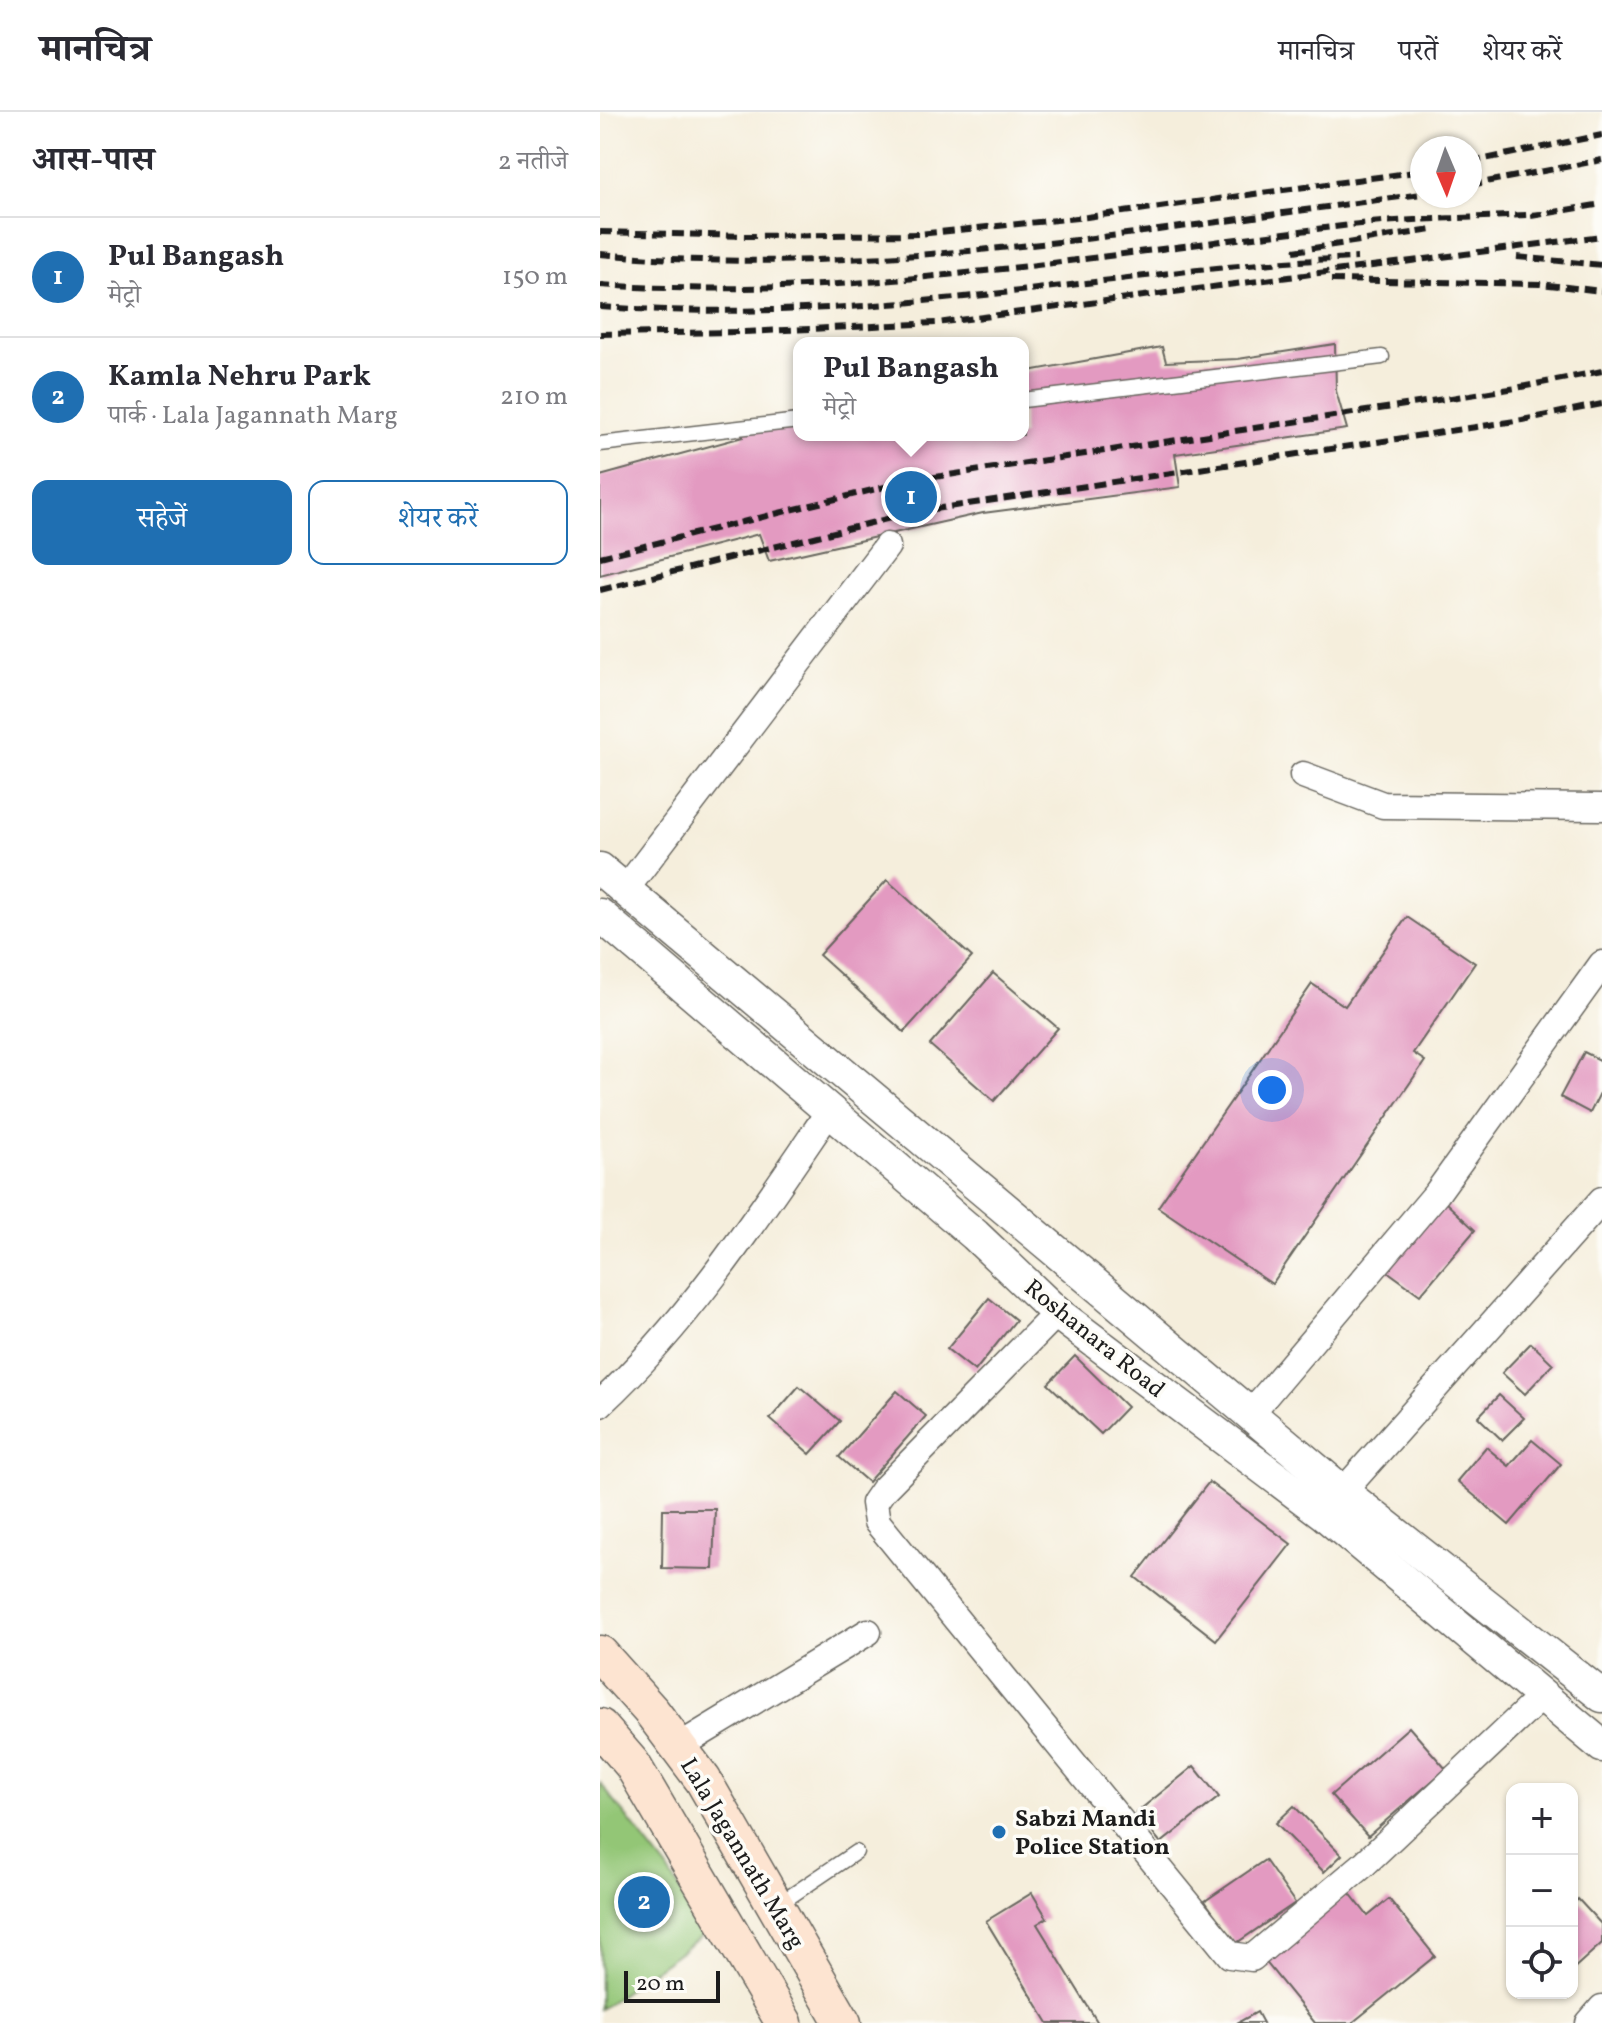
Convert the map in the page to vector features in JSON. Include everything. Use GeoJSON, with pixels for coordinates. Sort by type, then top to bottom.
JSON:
{"type":"FeatureCollection","features":[{"type":"Feature","properties":{"kind":"main road","name":"Lala Jagannath Marg"},"geometry":{"type":"LineString","coordinates":[[600,1654],[652,1712],[703,1780],[843,2023]]}},
{"type":"Feature","properties":{"kind":"main road"},"geometry":{"type":"LineString","coordinates":[[608,1736],[652,1712]]}},
{"type":"Feature","properties":{"kind":"main road","name":"Lala Jagannath Marg"},"geometry":{"type":"LineString","coordinates":[[608,1736],[632,1764],[784,2023]]}},
{"type":"Feature","properties":{"kind":"street"},"geometry":{"type":"LineString","coordinates":[[625,890],[887,546]]}},
{"type":"Feature","properties":{"kind":"street"},"geometry":{"type":"LineString","coordinates":[[1303,775],[1383,805],[1602,807]]}},
{"type":"Feature","properties":{"kind":"street","name":"Roshanara Road"},"geometry":{"type":"LineString","coordinates":[[600,869],[1250,1414],[1333,1503],[1540,1698],[1602,1746]]}},
{"type":"Feature","properties":{"kind":"street","name":"Roshanara Road"},"geometry":{"type":"LineString","coordinates":[[600,915],[828,1113],[975,1235],[1057,1313],[1333,1503],[1602,1696]]}},
{"type":"Feature","properties":{"kind":"street"},"geometry":{"type":"LineString","coordinates":[[1250,1414],[1437,1193],[1602,964]]}},
{"type":"Feature","properties":{"kind":"street"},"geometry":{"type":"LineString","coordinates":[[600,1404],[646,1361],[695,1302],[828,1113]]}},
{"type":"Feature","properties":{"kind":"street"},"geometry":{"type":"LineString","coordinates":[[1333,1503],[1602,1200]]}},
{"type":"Feature","properties":{"kind":"street"},"geometry":{"type":"LineString","coordinates":[[1057,1313],[883,1490],[874,1503],[877,1522],[1230,1955],[1244,1959],[1263,1949],[1363,1865],[1540,1698]]}},
{"type":"Feature","properties":{"kind":"street"},"geometry":{"type":"LineString","coordinates":[[678,1747],[868,1632]]}},
{"type":"Feature","properties":{"kind":"street"},"geometry":{"type":"LineString","coordinates":[[1589,2023],[1602,2008]]}},
{"type":"Feature","properties":{"kind":"lane"},"geometry":{"type":"LineString","coordinates":[[1029,399],[1382,357]]}},
{"type":"Feature","properties":{"kind":"lane"},"geometry":{"type":"LineString","coordinates":[[600,444],[793,422]]}},
{"type":"Feature","properties":{"kind":"lane"},"geometry":{"type":"LineString","coordinates":[[776,1906],[856,1852]]}},
{"type":"Feature","properties":{"kind":"green space"},"geometry":{"type":"Polygon","coordinates":[[[600,1783],[668,1870],[706,1933],[600,2009],[600,1783]]]}},
{"type":"Feature","properties":{"kind":"building"},"geometry":{"type":"Polygon","coordinates":[[[1335,344],[1336,391],[1347,429],[1175,454],[1180,487],[983,513],[769,561],[759,534],[600,575],[600,476],[743,437],[743,423],[793,414],[793,441],[1029,441],[1029,371],[1162,347],[1166,362],[1238,359],[1335,344]]]}},
{"type":"Feature","properties":{"kind":"building"},"geometry":{"type":"Polygon","coordinates":[[[887,880],[972,957],[904,1032],[819,955],[887,880]]]}},
{"type":"Feature","properties":{"kind":"building"},"geometry":{"type":"Polygon","coordinates":[[[1407,917],[1475,963],[1413,1053],[1425,1061],[1272,1284],[1158,1207],[1312,984],[1345,1006],[1407,917]]]}},
{"type":"Feature","properties":{"kind":"building"},"geometry":{"type":"Polygon","coordinates":[[[993,973],[1058,1028],[994,1101],[930,1045],[993,973]]]}},
{"type":"Feature","properties":{"kind":"building"},"geometry":{"type":"Polygon","coordinates":[[[1584,1052],[1602,1061],[1602,1089],[1590,1113],[1560,1097],[1584,1052]]]}},
{"type":"Feature","properties":{"kind":"building"},"geometry":{"type":"Polygon","coordinates":[[[1444,1201],[1475,1230],[1420,1295],[1383,1268],[1444,1201]]]}},
{"type":"Feature","properties":{"kind":"building"},"geometry":{"type":"Polygon","coordinates":[[[989,1298],[1016,1320],[975,1371],[947,1349],[989,1298]]]}},
{"type":"Feature","properties":{"kind":"building"},"geometry":{"type":"Polygon","coordinates":[[[1531,1343],[1553,1364],[1525,1394],[1502,1373],[1531,1343]]]}},
{"type":"Feature","properties":{"kind":"building"},"geometry":{"type":"Polygon","coordinates":[[[1075,1356],[1127,1407],[1101,1434],[1048,1384],[1075,1356]]]}},
{"type":"Feature","properties":{"kind":"building"},"geometry":{"type":"Polygon","coordinates":[[[799,1386],[840,1421],[810,1454],[770,1419],[799,1386]]]}},
{"type":"Feature","properties":{"kind":"building"},"geometry":{"type":"Polygon","coordinates":[[[897,1391],[926,1416],[868,1482],[839,1457],[897,1391]]]}},
{"type":"Feature","properties":{"kind":"building"},"geometry":{"type":"Polygon","coordinates":[[[1499,1395],[1524,1418],[1502,1440],[1478,1417],[1499,1395]]]}},
{"type":"Feature","properties":{"kind":"building"},"geometry":{"type":"Polygon","coordinates":[[[1532,1440],[1561,1464],[1509,1525],[1457,1481],[1486,1447],[1509,1466],[1532,1440]]]}},
{"type":"Feature","properties":{"kind":"building"},"geometry":{"type":"Polygon","coordinates":[[[1209,1482],[1291,1544],[1216,1640],[1135,1577],[1209,1482]]]}},
{"type":"Feature","properties":{"kind":"building"},"geometry":{"type":"Polygon","coordinates":[[[663,1509],[715,1509],[713,1569],[662,1568],[663,1509]]]}},
{"type":"Feature","properties":{"kind":"building"},"geometry":{"type":"Polygon","coordinates":[[[1409,1727],[1446,1769],[1368,1836],[1331,1795],[1409,1727]]]}},
{"type":"Feature","properties":{"kind":"building"},"geometry":{"type":"Polygon","coordinates":[[[1194,1766],[1219,1797],[1161,1843],[1136,1813],[1194,1766]]]}},
{"type":"Feature","properties":{"kind":"building"},"geometry":{"type":"Polygon","coordinates":[[[1294,1806],[1342,1855],[1324,1872],[1276,1823],[1294,1806]]]}},
{"type":"Feature","properties":{"kind":"building"},"geometry":{"type":"Polygon","coordinates":[[[1265,1860],[1295,1903],[1235,1944],[1205,1901],[1265,1860]]]}},
{"type":"Feature","properties":{"kind":"building"},"geometry":{"type":"Polygon","coordinates":[[[1349,1892],[1368,1916],[1389,1899],[1435,1956],[1352,2023],[1315,2023],[1264,1960],[1349,1892]]]}},
{"type":"Feature","properties":{"kind":"building"},"geometry":{"type":"Polygon","coordinates":[[[1032,1893],[1047,1918],[1037,1924],[1098,2023],[1048,2023],[986,1921],[1032,1893]]]}},
{"type":"Feature","properties":{"kind":"building"},"geometry":{"type":"Polygon","coordinates":[[[1578,1899],[1602,1925],[1602,1943],[1578,1965],[1578,1899]]]}},
{"type":"Feature","properties":{"kind":"building"},"geometry":{"type":"Polygon","coordinates":[[[1257,2012],[1263,2023],[1237,2023],[1257,2012]]]}},
{"type":"Feature","properties":{"kind":"railway"},"geometry":{"type":"LineString","coordinates":[[1482,160],[1602,135]]}},
{"type":"Feature","properties":{"kind":"railway"},"geometry":{"type":"LineString","coordinates":[[1482,183],[1602,160]]}},
{"type":"Feature","properties":{"kind":"railway"},"geometry":{"type":"LineString","coordinates":[[600,232],[747,236],[919,234],[1087,217],[1410,173]]}},
{"type":"Feature","properties":{"kind":"railway"},"geometry":{"type":"LineString","coordinates":[[600,254],[703,260],[806,260],[909,255],[1115,235],[1410,196]]}},
{"type":"Feature","properties":{"kind":"railway"},"geometry":{"type":"LineString","coordinates":[[1531,216],[1602,204]]}},
{"type":"Feature","properties":{"kind":"railway"},"geometry":{"type":"LineString","coordinates":[[600,285],[791,287],[886,281],[1360,224],[1542,214]]}},
{"type":"Feature","properties":{"kind":"railway"},"geometry":{"type":"LineString","coordinates":[[1294,251],[1432,230]]}},
{"type":"Feature","properties":{"kind":"railway"},"geometry":{"type":"LineString","coordinates":[[600,334],[744,332],[937,323],[1602,236]]}},
{"type":"Feature","properties":{"kind":"railway"},"geometry":{"type":"LineString","coordinates":[[1517,257],[1602,265]]}},
{"type":"Feature","properties":{"kind":"railway"},"geometry":{"type":"LineString","coordinates":[[600,307],[725,311],[851,307],[1251,265],[1357,258]]}},
{"type":"Feature","properties":{"kind":"railway"},"geometry":{"type":"LineString","coordinates":[[1331,280],[1540,284],[1602,291]]}},
{"type":"Feature","properties":{"kind":"railway"},"geometry":{"type":"LineString","coordinates":[[600,557],[909,481],[1516,388],[1602,371]]}},
{"type":"Feature","properties":{"kind":"railway"},"geometry":{"type":"LineString","coordinates":[[600,590],[915,512],[1522,420],[1602,404]]}},
{"type":"Feature","properties":{"kind":"place","name":"Pul Bangash"},"geometry":{"type":"Point","coordinates":[911,497]}},
{"type":"Feature","properties":{"kind":"place","name":"Sabzi Mandi Police Station"},"geometry":{"type":"Point","coordinates":[999,1832]}},
{"type":"Feature","properties":{"kind":"place","name":"Kamla Nehru Park"},"geometry":{"type":"Point","coordinates":[644,1902]}}]}
